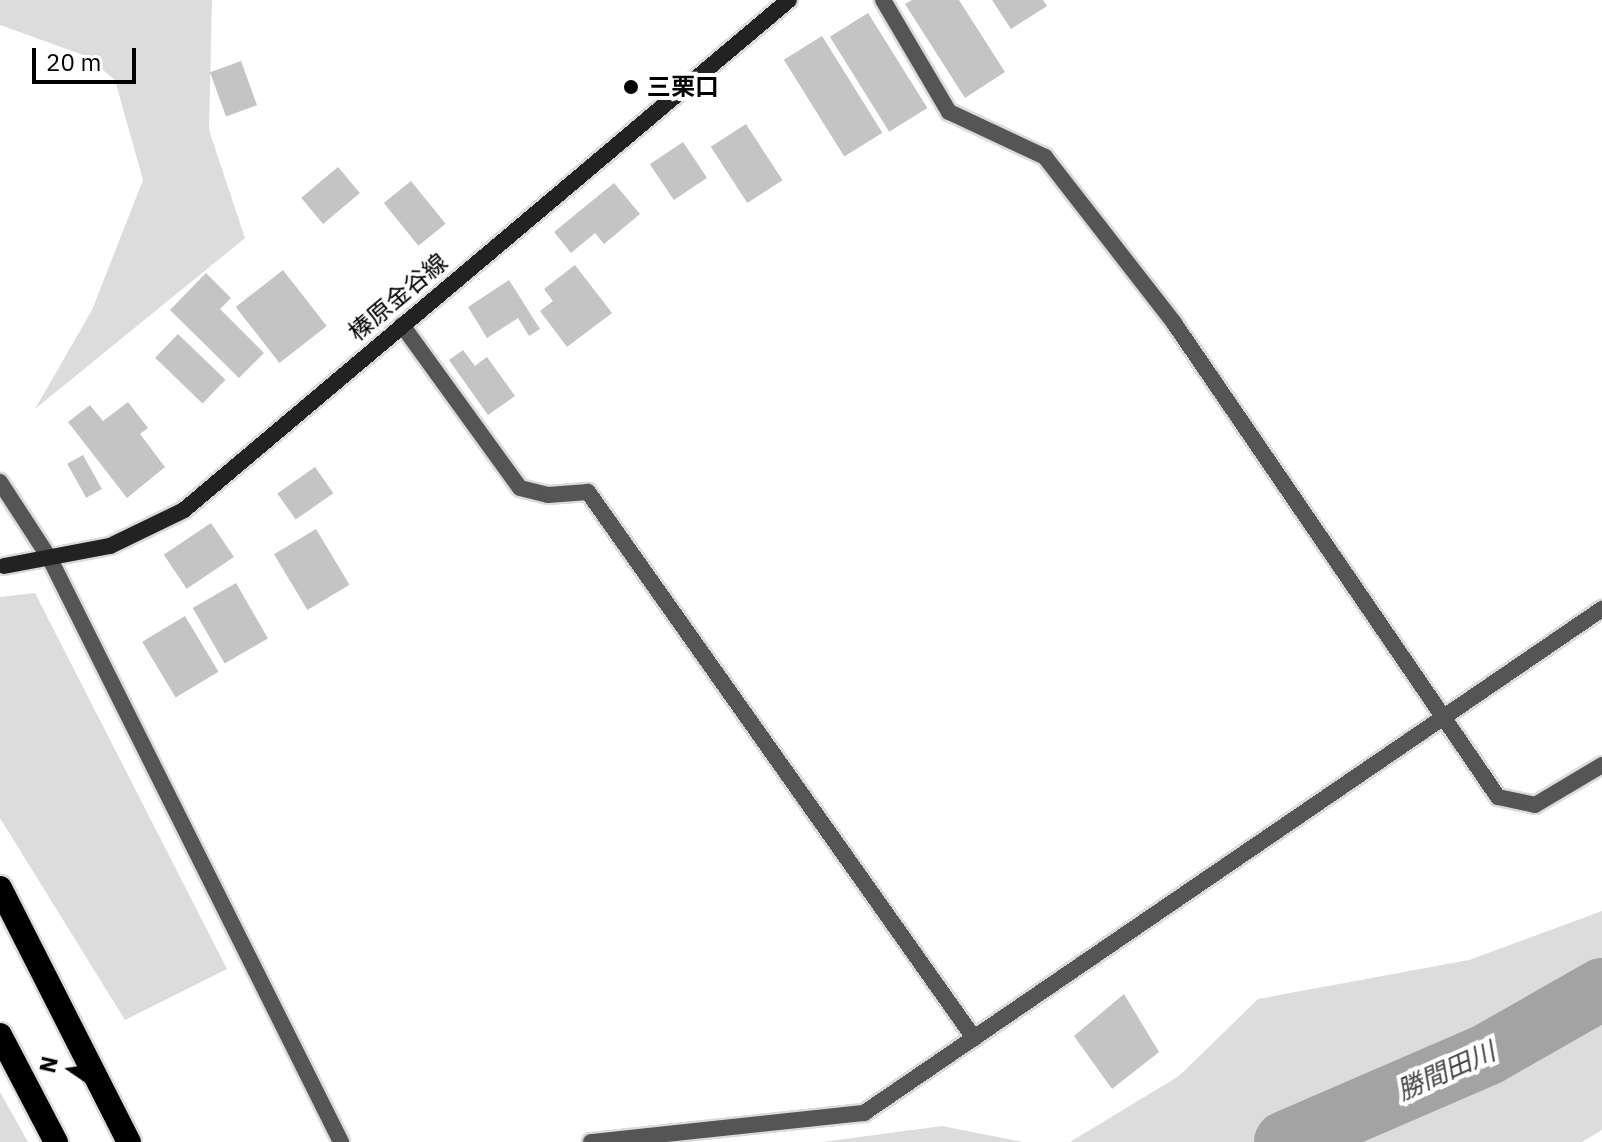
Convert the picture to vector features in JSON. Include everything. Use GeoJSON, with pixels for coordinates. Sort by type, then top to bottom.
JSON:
{"type":"FeatureCollection","features":[{"type":"Feature","properties":{"kind":"highway"},"geometry":{"type":"LineString","coordinates":[[0,888],[129,1142]]}},
{"type":"Feature","properties":{"kind":"highway"},"geometry":{"type":"LineString","coordinates":[[0,1035],[56,1142]]}},
{"type":"Feature","properties":{"kind":"main road","name":"榛原金谷線"},"geometry":{"type":"LineString","coordinates":[[4,566],[110,546],[184,510],[789,0]]}},
{"type":"Feature","properties":{"kind":"street"},"geometry":{"type":"LineString","coordinates":[[883,0],[949,112],[1045,157],[1174,323],[1498,797],[1535,805],[1602,765]]}},
{"type":"Feature","properties":{"kind":"street"},"geometry":{"type":"LineString","coordinates":[[402,325],[520,488],[548,495],[588,492],[974,1038]]}},
{"type":"Feature","properties":{"kind":"street"},"geometry":{"type":"LineString","coordinates":[[0,482],[50,559],[341,1142]]}},
{"type":"Feature","properties":{"kind":"street"},"geometry":{"type":"LineString","coordinates":[[591,1142],[864,1113],[1440,716],[1602,609]]}},
{"type":"Feature","properties":{"kind":"shaded area"},"geometry":{"type":"Polygon","coordinates":[[[0,0],[212,0],[209,130],[245,238],[35,409],[92,310],[143,180],[115,80],[86,56],[0,25],[0,0]]]}},
{"type":"Feature","properties":{"kind":"shaded area"},"geometry":{"type":"Polygon","coordinates":[[[35,593],[227,969],[125,1020],[0,818],[0,597],[35,593]]]}},
{"type":"Feature","properties":{"kind":"shaded area"},"geometry":{"type":"Polygon","coordinates":[[[1602,911],[1602,1130],[1582,1142],[1070,1142],[1179,1076],[1258,999],[1469,960],[1602,911]]]}},
{"type":"Feature","properties":{"kind":"shaded area"},"geometry":{"type":"Polygon","coordinates":[[[0,1092],[28,1142],[0,1142],[0,1092]]]}},
{"type":"Feature","properties":{"kind":"shaded area"},"geometry":{"type":"Polygon","coordinates":[[[942,1126],[1023,1142],[822,1142],[942,1126]]]}},
{"type":"Feature","properties":{"kind":"building"},"geometry":{"type":"Polygon","coordinates":[[[912,0],[959,0],[1005,72],[965,98],[905,4],[912,0]]]}},
{"type":"Feature","properties":{"kind":"building"},"geometry":{"type":"Polygon","coordinates":[[[992,0],[1043,0],[1047,6],[1011,29],[992,0]]]}},
{"type":"Feature","properties":{"kind":"building"},"geometry":{"type":"Polygon","coordinates":[[[868,13],[927,108],[889,132],[830,37],[868,13]]]}},
{"type":"Feature","properties":{"kind":"building"},"geometry":{"type":"Polygon","coordinates":[[[822,36],[882,133],[844,157],[784,60],[822,36]]]}},
{"type":"Feature","properties":{"kind":"building"},"geometry":{"type":"Polygon","coordinates":[[[241,61],[257,105],[226,116],[210,72],[241,61]]]}},
{"type":"Feature","properties":{"kind":"building"},"geometry":{"type":"Polygon","coordinates":[[[746,124],[782,180],[747,203],[711,147],[746,124]]]}},
{"type":"Feature","properties":{"kind":"building"},"geometry":{"type":"Polygon","coordinates":[[[683,142],[707,178],[674,200],[650,164],[683,142]]]}},
{"type":"Feature","properties":{"kind":"building"},"geometry":{"type":"Polygon","coordinates":[[[338,167],[360,193],[323,224],[301,198],[338,167]]]}},
{"type":"Feature","properties":{"kind":"building"},"geometry":{"type":"Polygon","coordinates":[[[411,181],[446,224],[418,246],[384,203],[411,181]]]}},
{"type":"Feature","properties":{"kind":"building"},"geometry":{"type":"Polygon","coordinates":[[[614,183],[640,214],[604,244],[595,233],[571,253],[554,232],[614,183]]]}},
{"type":"Feature","properties":{"kind":"building"},"geometry":{"type":"Polygon","coordinates":[[[575,265],[612,313],[567,347],[540,311],[553,301],[544,289],[575,265]]]}},
{"type":"Feature","properties":{"kind":"building"},"geometry":{"type":"Polygon","coordinates":[[[283,270],[327,326],[279,363],[236,307],[283,270]]]}},
{"type":"Feature","properties":{"kind":"building"},"geometry":{"type":"Polygon","coordinates":[[[206,273],[231,298],[220,309],[264,353],[239,378],[170,310],[206,273]]]}},
{"type":"Feature","properties":{"kind":"building"},"geometry":{"type":"Polygon","coordinates":[[[509,280],[540,329],[529,336],[518,318],[487,338],[468,307],[509,280]]]}},
{"type":"Feature","properties":{"kind":"building"},"geometry":{"type":"Polygon","coordinates":[[[178,334],[225,380],[203,404],[155,358],[178,334]]]}},
{"type":"Feature","properties":{"kind":"building"},"geometry":{"type":"Polygon","coordinates":[[[463,350],[475,366],[487,357],[515,396],[488,415],[449,360],[463,350]]]}},
{"type":"Feature","properties":{"kind":"building"},"geometry":{"type":"Polygon","coordinates":[[[128,402],[148,428],[140,434],[165,467],[127,498],[68,422],[90,405],[103,421],[128,402]]]}},
{"type":"Feature","properties":{"kind":"building"},"geometry":{"type":"Polygon","coordinates":[[[83,455],[102,489],[86,498],[67,464],[83,455]]]}},
{"type":"Feature","properties":{"kind":"building"},"geometry":{"type":"Polygon","coordinates":[[[315,467],[333,493],[296,520],[277,493],[315,467]]]}},
{"type":"Feature","properties":{"kind":"building"},"geometry":{"type":"Polygon","coordinates":[[[211,523],[234,557],[187,589],[164,555],[211,523]]]}},
{"type":"Feature","properties":{"kind":"building"},"geometry":{"type":"Polygon","coordinates":[[[316,529],[349,585],[307,610],[274,554],[316,529]]]}},
{"type":"Feature","properties":{"kind":"building"},"geometry":{"type":"Polygon","coordinates":[[[236,583],[268,638],[225,663],[193,608],[236,583]]]}},
{"type":"Feature","properties":{"kind":"building"},"geometry":{"type":"Polygon","coordinates":[[[185,616],[218,672],[176,697],[142,642],[185,616]]]}},
{"type":"Feature","properties":{"kind":"building"},"geometry":{"type":"Polygon","coordinates":[[[1124,994],[1159,1052],[1112,1089],[1074,1036],[1124,994]]]}},
{"type":"Feature","properties":{"kind":"waterway","name":"勝間田川"},"geometry":{"type":"LineString","coordinates":[[1285,1142],[1488,1054],[1602,989]]}},
{"type":"Feature","properties":{"kind":"place","name":"三栗口"},"geometry":{"type":"Point","coordinates":[631,87]}}]}
